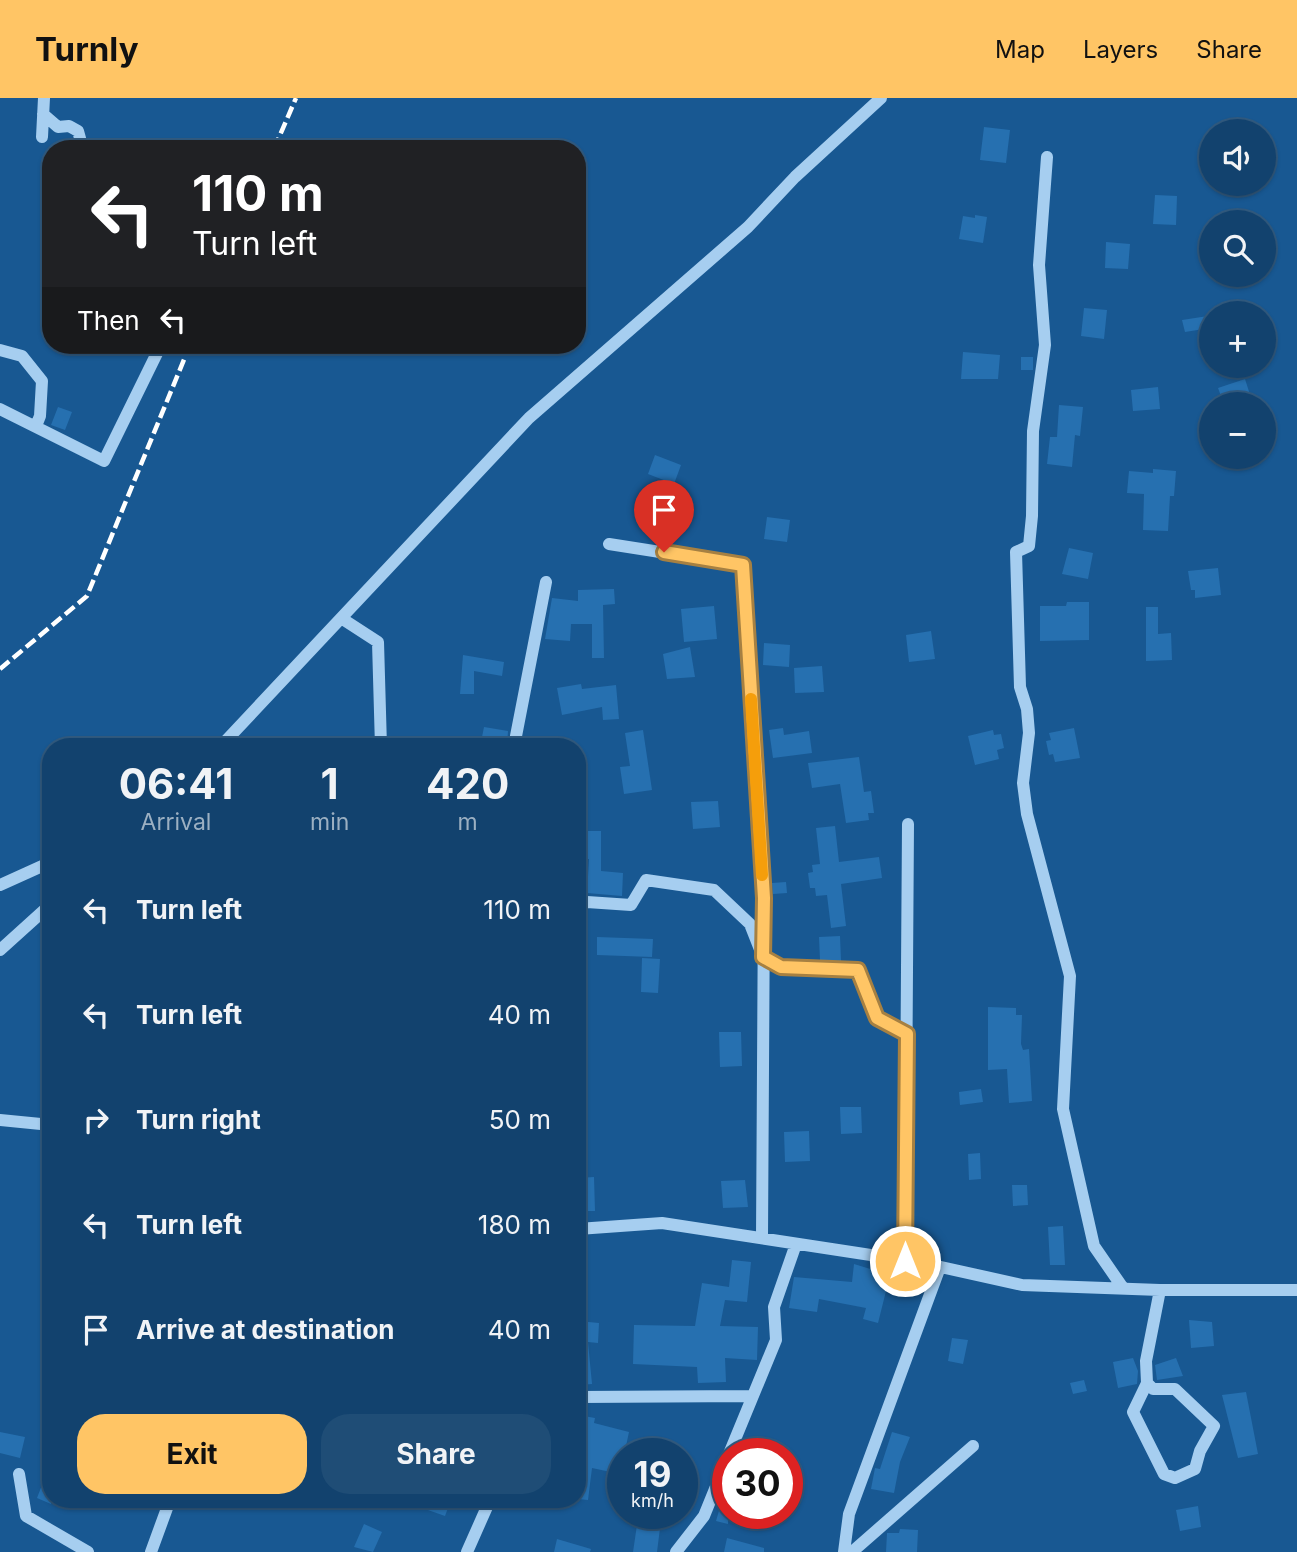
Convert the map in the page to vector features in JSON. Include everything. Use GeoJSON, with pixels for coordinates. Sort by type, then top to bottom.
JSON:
{"type":"FeatureCollection","features":[{"type":"Feature","properties":{"kind":"street"},"geometry":{"type":"LineString","coordinates":[[42,137],[44,98]]}},
{"type":"Feature","properties":{"kind":"street"},"geometry":{"type":"LineString","coordinates":[[228,738],[529,418],[748,227],[795,177],[881,98]]}},
{"type":"Feature","properties":{"kind":"street"},"geometry":{"type":"LineString","coordinates":[[43,114],[58,127],[69,126],[78,131],[80,140]]}},
{"type":"Feature","properties":{"kind":"street"},"geometry":{"type":"LineString","coordinates":[[1047,156],[1039,265],[1045,345],[1033,431],[1032,516],[1029,546],[1016,552],[1020,687],[1027,709],[1029,733],[1023,783],[1036,857],[1057,922],[1070,976],[1063,1109],[1094,1246],[1124,1288]]}},
{"type":"Feature","properties":{"kind":"street"},"geometry":{"type":"LineString","coordinates":[[0,350],[22,356],[42,381],[40,416],[36,426]]}},
{"type":"Feature","properties":{"kind":"street"},"geometry":{"type":"LineString","coordinates":[[0,409],[104,461],[157,354]]}},
{"type":"Feature","properties":{"kind":"street"},"geometry":{"type":"LineString","coordinates":[[609,544],[743,565],[764,898],[762,1238]]}},
{"type":"Feature","properties":{"kind":"street"},"geometry":{"type":"LineString","coordinates":[[517,738],[546,582]]}},
{"type":"Feature","properties":{"kind":"street"},"geometry":{"type":"LineString","coordinates":[[341,618],[378,642],[381,738]]}},
{"type":"Feature","properties":{"kind":"street"},"geometry":{"type":"LineString","coordinates":[[905,1261],[908,824]]}},
{"type":"Feature","properties":{"kind":"street"},"geometry":{"type":"LineString","coordinates":[[0,885],[42,866]]}},
{"type":"Feature","properties":{"kind":"street"},"geometry":{"type":"LineString","coordinates":[[586,903],[631,905],[646,880],[714,890],[750,925],[763,957],[781,967],[858,970],[877,1018],[907,1034]]}},
{"type":"Feature","properties":{"kind":"street"},"geometry":{"type":"LineString","coordinates":[[0,950],[42,912]]}},
{"type":"Feature","properties":{"kind":"street"},"geometry":{"type":"LineString","coordinates":[[0,1120],[42,1124]]}},
{"type":"Feature","properties":{"kind":"street"},"geometry":{"type":"LineString","coordinates":[[586,1228],[662,1223],[940,1267],[1022,1285],[1160,1290],[1297,1290]]}},
{"type":"Feature","properties":{"kind":"street"},"geometry":{"type":"LineString","coordinates":[[736,1438],[776,1340],[774,1307],[796,1244]]}},
{"type":"Feature","properties":{"kind":"street"},"geometry":{"type":"LineString","coordinates":[[844,1552],[849,1514],[940,1267]]}},
{"type":"Feature","properties":{"kind":"street"},"geometry":{"type":"LineString","coordinates":[[1147,1383],[1153,1389],[1175,1389],[1214,1426],[1200,1451],[1195,1469],[1175,1478],[1164,1474],[1133,1412],[1147,1383],[1146,1362],[1160,1290]]}},
{"type":"Feature","properties":{"kind":"street"},"geometry":{"type":"LineString","coordinates":[[586,1397],[753,1396]]}},
{"type":"Feature","properties":{"kind":"street"},"geometry":{"type":"LineString","coordinates":[[852,1552],[973,1446]]}},
{"type":"Feature","properties":{"kind":"street"},"geometry":{"type":"LineString","coordinates":[[19,1474],[26,1516],[88,1552]]}},
{"type":"Feature","properties":{"kind":"street"},"geometry":{"type":"LineString","coordinates":[[676,1552],[704,1516],[712,1496]]}},
{"type":"Feature","properties":{"kind":"street"},"geometry":{"type":"LineString","coordinates":[[151,1552],[167,1508]]}},
{"type":"Feature","properties":{"kind":"street"},"geometry":{"type":"LineString","coordinates":[[467,1552],[486,1508]]}},
{"type":"Feature","properties":{"kind":"building"},"geometry":{"type":"Polygon","coordinates":[[[984,127],[1010,130],[1006,163],[980,160],[984,127]]]}},
{"type":"Feature","properties":{"kind":"building"},"geometry":{"type":"Polygon","coordinates":[[[1155,195],[1177,196],[1176,225],[1153,224],[1155,195]]]}},
{"type":"Feature","properties":{"kind":"building"},"geometry":{"type":"Polygon","coordinates":[[[975,215],[987,217],[983,243],[959,239],[963,216],[975,218],[975,215]]]}},
{"type":"Feature","properties":{"kind":"building"},"geometry":{"type":"Polygon","coordinates":[[[1106,242],[1130,244],[1128,269],[1105,268],[1106,242]]]}},
{"type":"Feature","properties":{"kind":"building"},"geometry":{"type":"Polygon","coordinates":[[[1084,308],[1107,310],[1104,339],[1081,336],[1084,308]]]}},
{"type":"Feature","properties":{"kind":"building"},"geometry":{"type":"Polygon","coordinates":[[[1199,317],[1199,330],[1185,332],[1182,320],[1199,317]]]}},
{"type":"Feature","properties":{"kind":"building"},"geometry":{"type":"Polygon","coordinates":[[[963,352],[1000,355],[998,379],[961,379],[963,352]]]}},
{"type":"Feature","properties":{"kind":"building"},"geometry":{"type":"Polygon","coordinates":[[[1021,357],[1033,357],[1033,370],[1021,370],[1021,357]]]}},
{"type":"Feature","properties":{"kind":"building"},"geometry":{"type":"Polygon","coordinates":[[[1245,379],[1249,392],[1220,392],[1218,388],[1245,379]]]}},
{"type":"Feature","properties":{"kind":"building"},"geometry":{"type":"Polygon","coordinates":[[[1158,387],[1160,409],[1133,411],[1131,390],[1158,387]]]}},
{"type":"Feature","properties":{"kind":"building"},"geometry":{"type":"Polygon","coordinates":[[[1059,405],[1083,407],[1080,436],[1075,435],[1072,467],[1047,464],[1050,437],[1057,437],[1059,405]]]}},
{"type":"Feature","properties":{"kind":"building"},"geometry":{"type":"Polygon","coordinates":[[[58,407],[72,412],[65,430],[51,425],[58,407]]]}},
{"type":"Feature","properties":{"kind":"building"},"geometry":{"type":"Polygon","coordinates":[[[655,455],[681,465],[674,484],[648,474],[655,455]]]}},
{"type":"Feature","properties":{"kind":"building"},"geometry":{"type":"Polygon","coordinates":[[[1153,469],[1176,471],[1174,496],[1170,496],[1168,531],[1143,530],[1144,494],[1127,493],[1129,471],[1153,473],[1153,469]]]}},
{"type":"Feature","properties":{"kind":"building"},"geometry":{"type":"Polygon","coordinates":[[[767,517],[790,520],[787,542],[764,539],[767,517]]]}},
{"type":"Feature","properties":{"kind":"building"},"geometry":{"type":"Polygon","coordinates":[[[1069,548],[1093,553],[1088,579],[1062,574],[1069,548]]]}},
{"type":"Feature","properties":{"kind":"building"},"geometry":{"type":"Polygon","coordinates":[[[1218,568],[1221,595],[1195,598],[1188,571],[1218,568]]]}},
{"type":"Feature","properties":{"kind":"building"},"geometry":{"type":"Polygon","coordinates":[[[614,589],[615,604],[603,605],[604,658],[592,658],[592,624],[571,624],[570,641],[545,639],[552,598],[578,601],[578,590],[614,589]]]}},
{"type":"Feature","properties":{"kind":"building"},"geometry":{"type":"Polygon","coordinates":[[[1067,602],[1089,602],[1089,640],[1040,641],[1040,606],[1066,606],[1067,602]]]}},
{"type":"Feature","properties":{"kind":"building"},"geometry":{"type":"Polygon","coordinates":[[[714,606],[717,639],[684,642],[681,609],[714,606]]]}},
{"type":"Feature","properties":{"kind":"building"},"geometry":{"type":"Polygon","coordinates":[[[1146,607],[1158,607],[1158,634],[1171,633],[1172,660],[1146,661],[1146,607]]]}},
{"type":"Feature","properties":{"kind":"building"},"geometry":{"type":"Polygon","coordinates":[[[931,631],[935,659],[909,662],[906,635],[931,631]]]}},
{"type":"Feature","properties":{"kind":"building"},"geometry":{"type":"Polygon","coordinates":[[[764,643],[790,645],[789,667],[763,665],[764,643]]]}},
{"type":"Feature","properties":{"kind":"building"},"geometry":{"type":"Polygon","coordinates":[[[690,647],[695,677],[667,679],[663,654],[690,647]]]}},
{"type":"Feature","properties":{"kind":"building"},"geometry":{"type":"Polygon","coordinates":[[[463,655],[504,662],[502,676],[474,671],[474,694],[460,694],[463,655]]]}},
{"type":"Feature","properties":{"kind":"building"},"geometry":{"type":"Polygon","coordinates":[[[822,666],[824,692],[795,693],[794,668],[822,666]]]}},
{"type":"Feature","properties":{"kind":"building"},"geometry":{"type":"Polygon","coordinates":[[[581,684],[582,689],[616,685],[619,719],[603,720],[602,707],[562,715],[557,688],[581,684]]]}},
{"type":"Feature","properties":{"kind":"building"},"geometry":{"type":"Polygon","coordinates":[[[484,727],[508,731],[508,738],[482,738],[484,727]]]}},
{"type":"Feature","properties":{"kind":"building"},"geometry":{"type":"Polygon","coordinates":[[[783,728],[784,735],[809,731],[812,753],[773,758],[769,730],[783,728]]]}},
{"type":"Feature","properties":{"kind":"building"},"geometry":{"type":"Polygon","coordinates":[[[1074,728],[1080,758],[1055,762],[1053,754],[1049,755],[1046,741],[1051,740],[1049,733],[1074,728]]]}},
{"type":"Feature","properties":{"kind":"building"},"geometry":{"type":"Polygon","coordinates":[[[643,730],[652,790],[624,794],[620,767],[630,766],[625,733],[643,730]]]}},
{"type":"Feature","properties":{"kind":"building"},"geometry":{"type":"Polygon","coordinates":[[[993,730],[994,735],[1001,734],[1004,748],[997,750],[999,759],[975,765],[968,736],[993,730]]]}},
{"type":"Feature","properties":{"kind":"building"},"geometry":{"type":"Polygon","coordinates":[[[859,757],[864,792],[871,791],[874,813],[868,813],[869,820],[846,823],[840,784],[812,788],[808,763],[859,757]]]}},
{"type":"Feature","properties":{"kind":"building"},"geometry":{"type":"Polygon","coordinates":[[[718,801],[720,827],[693,829],[691,802],[718,801]]]}},
{"type":"Feature","properties":{"kind":"building"},"geometry":{"type":"Polygon","coordinates":[[[835,826],[839,862],[879,857],[882,878],[841,884],[846,926],[831,928],[827,895],[816,896],[815,888],[810,888],[808,873],[813,872],[812,865],[820,864],[816,828],[835,826]]]}},
{"type":"Feature","properties":{"kind":"building"},"geometry":{"type":"Polygon","coordinates":[[[586,831],[601,831],[601,871],[623,873],[622,896],[587,893],[589,859],[586,859],[586,831]]]}},
{"type":"Feature","properties":{"kind":"building"},"geometry":{"type":"Polygon","coordinates":[[[786,882],[787,893],[773,894],[772,883],[786,882]]]}},
{"type":"Feature","properties":{"kind":"building"},"geometry":{"type":"Polygon","coordinates":[[[840,936],[841,961],[820,960],[819,937],[840,936]]]}},
{"type":"Feature","properties":{"kind":"building"},"geometry":{"type":"Polygon","coordinates":[[[597,937],[653,939],[652,957],[597,955],[597,937]]]}},
{"type":"Feature","properties":{"kind":"building"},"geometry":{"type":"Polygon","coordinates":[[[642,958],[660,959],[658,993],[641,992],[642,958]]]}},
{"type":"Feature","properties":{"kind":"building"},"geometry":{"type":"Polygon","coordinates":[[[988,1007],[1016,1008],[1016,1015],[1022,1015],[1021,1044],[1023,1050],[1029,1049],[1032,1101],[1009,1103],[1007,1069],[988,1070],[988,1007]]]}},
{"type":"Feature","properties":{"kind":"building"},"geometry":{"type":"Polygon","coordinates":[[[719,1032],[741,1032],[742,1066],[720,1067],[719,1032]]]}},
{"type":"Feature","properties":{"kind":"building"},"geometry":{"type":"Polygon","coordinates":[[[981,1089],[983,1102],[960,1105],[959,1092],[981,1089]]]}},
{"type":"Feature","properties":{"kind":"building"},"geometry":{"type":"Polygon","coordinates":[[[840,1107],[861,1107],[862,1133],[841,1134],[840,1107]]]}},
{"type":"Feature","properties":{"kind":"building"},"geometry":{"type":"Polygon","coordinates":[[[809,1131],[810,1161],[785,1162],[784,1132],[809,1131]]]}},
{"type":"Feature","properties":{"kind":"building"},"geometry":{"type":"Polygon","coordinates":[[[980,1153],[981,1179],[969,1180],[968,1154],[980,1153]]]}},
{"type":"Feature","properties":{"kind":"building"},"geometry":{"type":"Polygon","coordinates":[[[594,1177],[595,1211],[586,1211],[586,1178],[594,1177]]]}},
{"type":"Feature","properties":{"kind":"building"},"geometry":{"type":"Polygon","coordinates":[[[745,1180],[748,1207],[723,1208],[721,1181],[745,1180]]]}},
{"type":"Feature","properties":{"kind":"building"},"geometry":{"type":"Polygon","coordinates":[[[1012,1185],[1027,1185],[1028,1205],[1013,1206],[1012,1185]]]}},
{"type":"Feature","properties":{"kind":"building"},"geometry":{"type":"Polygon","coordinates":[[[1063,1226],[1065,1265],[1050,1265],[1048,1227],[1063,1226]]]}},
{"type":"Feature","properties":{"kind":"building"},"geometry":{"type":"Polygon","coordinates":[[[732,1260],[751,1262],[747,1302],[725,1300],[720,1326],[758,1327],[757,1360],[725,1358],[726,1382],[698,1383],[697,1367],[633,1364],[634,1325],[695,1326],[702,1283],[729,1287],[732,1260]]]}},
{"type":"Feature","properties":{"kind":"building"},"geometry":{"type":"Polygon","coordinates":[[[854,1264],[890,1275],[878,1323],[863,1319],[866,1308],[819,1299],[817,1312],[789,1308],[794,1277],[852,1282],[854,1264]]]}},
{"type":"Feature","properties":{"kind":"building"},"geometry":{"type":"Polygon","coordinates":[[[1189,1320],[1212,1322],[1214,1346],[1191,1348],[1189,1320]]]}},
{"type":"Feature","properties":{"kind":"building"},"geometry":{"type":"Polygon","coordinates":[[[586,1322],[599,1323],[598,1343],[588,1342],[592,1384],[586,1384],[586,1322]]]}},
{"type":"Feature","properties":{"kind":"building"},"geometry":{"type":"Polygon","coordinates":[[[952,1338],[968,1340],[963,1364],[948,1361],[952,1338]]]}},
{"type":"Feature","properties":{"kind":"building"},"geometry":{"type":"Polygon","coordinates":[[[1133,1358],[1138,1371],[1137,1384],[1118,1388],[1113,1362],[1133,1358]]]}},
{"type":"Feature","properties":{"kind":"building"},"geometry":{"type":"Polygon","coordinates":[[[1176,1358],[1183,1376],[1157,1380],[1155,1365],[1176,1358]]]}},
{"type":"Feature","properties":{"kind":"building"},"geometry":{"type":"Polygon","coordinates":[[[1084,1380],[1087,1391],[1073,1394],[1070,1383],[1084,1380]]]}},
{"type":"Feature","properties":{"kind":"building"},"geometry":{"type":"Polygon","coordinates":[[[1246,1392],[1258,1454],[1238,1458],[1222,1395],[1246,1392]]]}},
{"type":"Feature","properties":{"kind":"building"},"geometry":{"type":"Polygon","coordinates":[[[586,1416],[595,1418],[594,1423],[629,1432],[628,1438],[607,1438],[607,1471],[592,1468],[586,1500],[586,1416]]]}},
{"type":"Feature","properties":{"kind":"building"},"geometry":{"type":"Polygon","coordinates":[[[0,1432],[25,1437],[20,1458],[0,1453],[0,1432]]]}},
{"type":"Feature","properties":{"kind":"building"},"geometry":{"type":"Polygon","coordinates":[[[892,1432],[910,1437],[900,1462],[894,1493],[871,1489],[875,1468],[880,1469],[892,1432]]]}},
{"type":"Feature","properties":{"kind":"building"},"geometry":{"type":"Polygon","coordinates":[[[42,1485],[42,1500],[37,1498],[42,1485]]]}},
{"type":"Feature","properties":{"kind":"building"},"geometry":{"type":"Polygon","coordinates":[[[1198,1506],[1201,1527],[1180,1531],[1176,1510],[1198,1506]]]}},
{"type":"Feature","properties":{"kind":"building"},"geometry":{"type":"Polygon","coordinates":[[[425,1508],[448,1508],[445,1516],[425,1508]]]}},
{"type":"Feature","properties":{"kind":"building"},"geometry":{"type":"Polygon","coordinates":[[[364,1524],[382,1532],[373,1552],[354,1547],[364,1524]]]}},
{"type":"Feature","properties":{"kind":"building"},"geometry":{"type":"Polygon","coordinates":[[[636,1529],[660,1529],[657,1552],[633,1552],[636,1529]]]}},
{"type":"Feature","properties":{"kind":"building"},"geometry":{"type":"Polygon","coordinates":[[[900,1529],[918,1530],[917,1552],[886,1552],[887,1533],[899,1533],[900,1529]]]}},
{"type":"Feature","properties":{"kind":"building"},"geometry":{"type":"Polygon","coordinates":[[[727,1538],[764,1548],[764,1552],[724,1552],[727,1538]]]}},
{"type":"Feature","properties":{"kind":"building"},"geometry":{"type":"Polygon","coordinates":[[[557,1539],[591,1549],[590,1552],[554,1552],[557,1539]]]}},
{"type":"Feature","properties":{"kind":"railway"},"geometry":{"type":"LineString","coordinates":[[278,140],[296,98]]}},
{"type":"Feature","properties":{"kind":"railway"},"geometry":{"type":"LineString","coordinates":[[0,669],[87,596],[186,354]]}},
{"type":"Feature","properties":{"kind":"slow traffic"},"geometry":{"type":"LineString","coordinates":[[751,699],[762,875]]}},
{"type":"Feature","properties":{"kind":"route"},"geometry":{"type":"LineString","coordinates":[[664,552],[743,565],[764,898],[763,957],[781,967],[858,970],[877,1018],[907,1034],[905,1261]]}}]}
